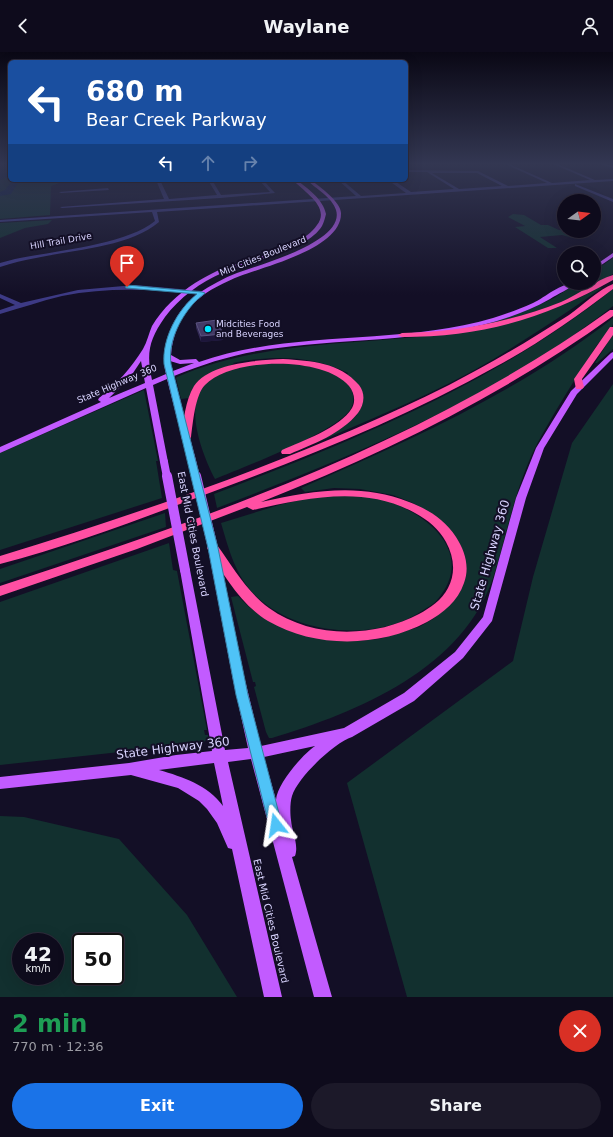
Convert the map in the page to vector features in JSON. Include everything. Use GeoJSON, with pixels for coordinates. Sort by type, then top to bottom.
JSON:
{"type":"FeatureCollection","features":[{"type":"Feature","properties":{"kind":"highway"},"geometry":{"type":"LineString","coordinates":[[402,335],[422,336],[517,319],[564,303],[613,277]]}},
{"type":"Feature","properties":{"kind":"highway"},"geometry":{"type":"LineString","coordinates":[[0,560],[92,531],[220,486],[373,424],[455,385],[534,342],[613,286]]}},
{"type":"Feature","properties":{"kind":"highway"},"geometry":{"type":"LineString","coordinates":[[0,590],[214,516],[344,463],[463,407],[553,355],[613,312]]}},
{"type":"Feature","properties":{"kind":"highway"},"geometry":{"type":"LineString","coordinates":[[579,387],[578,379],[613,329]]}},
{"type":"Feature","properties":{"kind":"highway"},"geometry":{"type":"LineString","coordinates":[[186,437],[195,391],[201,383],[211,376],[238,366],[274,361],[310,364],[338,373],[355,386],[359,394],[359,402],[355,411],[347,419],[311,440],[268,460],[220,486]]}},
{"type":"Feature","properties":{"kind":"highway"},"geometry":{"type":"LineString","coordinates":[[213,548],[245,595],[258,608],[274,619],[294,628],[315,633],[340,636],[368,636],[401,628],[419,621],[440,608],[453,593],[459,577],[460,560],[453,542],[442,527],[424,513],[402,502],[380,496],[356,492],[332,492],[214,516]]}},
{"type":"Feature","properties":{"kind":"main road","name":"East Mid Cities Boulevard"},"geometry":{"type":"LineString","coordinates":[[273,997],[241,858],[220,756],[145,364],[146,349],[162,316],[184,293],[219,272],[286,249],[308,237],[322,223],[323,210],[321,207]]}},
{"type":"Feature","properties":{"kind":"main road","name":"Mid Cities Boulevard"},"geometry":{"type":"LineString","coordinates":[[188,307],[196,297],[202,293],[236,275],[291,256],[319,242],[337,224],[339,214],[337,207]]}},
{"type":"Feature","properties":{"kind":"main road"},"geometry":{"type":"LineString","coordinates":[[601,263],[613,255]]}},
{"type":"Feature","properties":{"kind":"main road","name":"State Highway 360"},"geometry":{"type":"LineString","coordinates":[[0,450],[90,409],[208,360],[278,345],[402,335],[461,326],[514,313],[541,302],[561,290]]}},
{"type":"Feature","properties":{"kind":"main road","name":"East Mid Cities Boulevard"},"geometry":{"type":"LineString","coordinates":[[188,307],[176,324],[170,338],[166,355],[213,548],[239,680],[256,753],[323,997]]}},
{"type":"Feature","properties":{"kind":"main road"},"geometry":{"type":"LineString","coordinates":[[90,409],[120,386],[130,375],[146,349]]}},
{"type":"Feature","properties":{"kind":"main road","name":"State Highway 360"},"geometry":{"type":"LineString","coordinates":[[0,782],[129,769],[220,756],[256,753],[292,746],[347,732],[409,697],[459,655],[488,618],[519,504],[530,471],[540,448],[551,428],[579,387],[613,354]]}},
{"type":"Feature","properties":{"kind":"main road"},"geometry":{"type":"LineString","coordinates":[[166,355],[175,361],[181,362],[208,360]]}},
{"type":"Feature","properties":{"kind":"main road"},"geometry":{"type":"LineString","coordinates":[[299,912],[283,820],[284,797],[289,786],[312,756],[347,732]]}},
{"type":"Feature","properties":{"kind":"main road"},"geometry":{"type":"LineString","coordinates":[[129,769],[174,780],[189,786],[207,799],[220,813],[241,858]]}},
{"type":"Feature","properties":{"kind":"street"},"geometry":{"type":"LineString","coordinates":[[0,220],[198,207]]}},
{"type":"Feature","properties":{"kind":"street","name":"Hill Trail Drive"},"geometry":{"type":"LineString","coordinates":[[0,265],[20,258],[107,242],[136,234],[156,223],[157,220],[154,210]]}},
{"type":"Feature","properties":{"kind":"street"},"geometry":{"type":"LineString","coordinates":[[0,312],[20,305],[94,290],[202,293]]}},
{"type":"Feature","properties":{"kind":"street"},"geometry":{"type":"LineString","coordinates":[[184,293],[196,297]]}},
{"type":"Feature","properties":{"kind":"street"},"geometry":{"type":"LineString","coordinates":[[0,296],[20,305]]}},
{"type":"Feature","properties":{"kind":"green space"},"geometry":{"type":"Polygon","coordinates":[[[0,207],[50,207],[50,215],[0,219],[0,207]]]}},
{"type":"Feature","properties":{"kind":"green space"},"geometry":{"type":"Polygon","coordinates":[[[513,214],[524,215],[541,225],[548,225],[557,229],[557,235],[540,237],[557,248],[548,248],[515,227],[525,226],[508,217],[513,214]]]}},
{"type":"Feature","properties":{"kind":"green space"},"geometry":{"type":"Polygon","coordinates":[[[52,220],[48,224],[25,228],[0,238],[0,223],[52,220]]]}},
{"type":"Feature","properties":{"kind":"green space"},"geometry":{"type":"Polygon","coordinates":[[[613,258],[613,274],[601,281],[601,266],[613,258]]]}},
{"type":"Feature","properties":{"kind":"green space"},"geometry":{"type":"Polygon","coordinates":[[[613,289],[613,306],[568,339],[521,369],[473,396],[423,422],[372,445],[217,508],[214,494],[319,453],[422,407],[521,353],[568,323],[613,289]]]}},
{"type":"Feature","properties":{"kind":"green space"},"geometry":{"type":"Polygon","coordinates":[[[566,290],[586,290],[560,302],[530,313],[498,322],[487,323],[530,309],[554,298],[566,290]]]}},
{"type":"Feature","properties":{"kind":"green space"},"geometry":{"type":"Polygon","coordinates":[[[594,290],[599,290],[534,334],[471,372],[405,404],[316,443],[348,423],[358,413],[362,405],[361,388],[347,375],[348,373],[320,363],[291,358],[247,360],[233,363],[234,364],[206,376],[200,380],[191,391],[189,398],[181,399],[176,378],[206,366],[265,352],[325,344],[449,333],[497,324],[542,313],[594,290]]]}},
{"type":"Feature","properties":{"kind":"green space"},"geometry":{"type":"Polygon","coordinates":[[[613,318],[612,327],[597,345],[549,422],[534,450],[526,467],[514,502],[494,575],[479,608],[459,636],[433,661],[404,682],[372,700],[339,715],[269,738],[266,732],[254,687],[256,686],[255,682],[253,682],[231,597],[238,596],[262,617],[358,641],[379,639],[419,627],[433,619],[447,607],[465,569],[434,515],[413,503],[393,495],[360,489],[334,488],[305,492],[301,488],[423,433],[502,392],[577,345],[613,318]]]}},
{"type":"Feature","properties":{"kind":"green space"},"geometry":{"type":"Polygon","coordinates":[[[613,334],[613,349],[597,363],[595,363],[613,334]]]}},
{"type":"Feature","properties":{"kind":"green space"},"geometry":{"type":"Polygon","coordinates":[[[280,363],[318,368],[337,375],[350,387],[353,395],[352,407],[341,419],[308,439],[215,479],[205,458],[197,431],[195,418],[199,393],[208,381],[229,370],[250,365],[280,363]]]}},
{"type":"Feature","properties":{"kind":"green space"},"geometry":{"type":"Polygon","coordinates":[[[613,384],[613,997],[407,997],[347,783],[513,661],[533,577],[572,443],[613,384]]]}},
{"type":"Feature","properties":{"kind":"green space"},"geometry":{"type":"Polygon","coordinates":[[[144,390],[158,461],[156,461],[162,498],[0,550],[0,453],[144,390]]]}},
{"type":"Feature","properties":{"kind":"green space"},"geometry":{"type":"Polygon","coordinates":[[[321,495],[363,496],[387,501],[403,507],[432,527],[443,539],[450,553],[452,568],[448,583],[436,601],[406,620],[385,627],[363,630],[340,630],[317,627],[295,620],[275,611],[258,598],[244,582],[234,563],[221,523],[279,505],[321,495]]]}},
{"type":"Feature","properties":{"kind":"green space"},"geometry":{"type":"Polygon","coordinates":[[[165,513],[166,527],[0,583],[0,569],[165,513]]]}},
{"type":"Feature","properties":{"kind":"green space"},"geometry":{"type":"Polygon","coordinates":[[[169,543],[173,570],[177,571],[207,730],[204,730],[205,735],[208,735],[208,738],[203,743],[0,765],[0,602],[169,543]]]}},
{"type":"Feature","properties":{"kind":"green space"},"geometry":{"type":"Polygon","coordinates":[[[0,816],[24,817],[119,839],[187,915],[237,997],[0,997],[0,816]]]}},
{"type":"Feature","properties":{"kind":"building"},"geometry":{"type":"Polygon","coordinates":[[[217,320],[223,334],[201,336],[196,323],[217,320]]]}},
{"type":"Feature","properties":{"kind":"place","name":"Midcities Food and Beverages"},"geometry":{"type":"Point","coordinates":[208,329]}},
{"type":"Feature","properties":{"kind":"route"},"geometry":{"type":"LineString","coordinates":[[127,287],[202,293],[191,302],[176,324],[170,338],[166,355],[167,364],[178,402],[213,548],[242,695],[276,825]]}}]}
